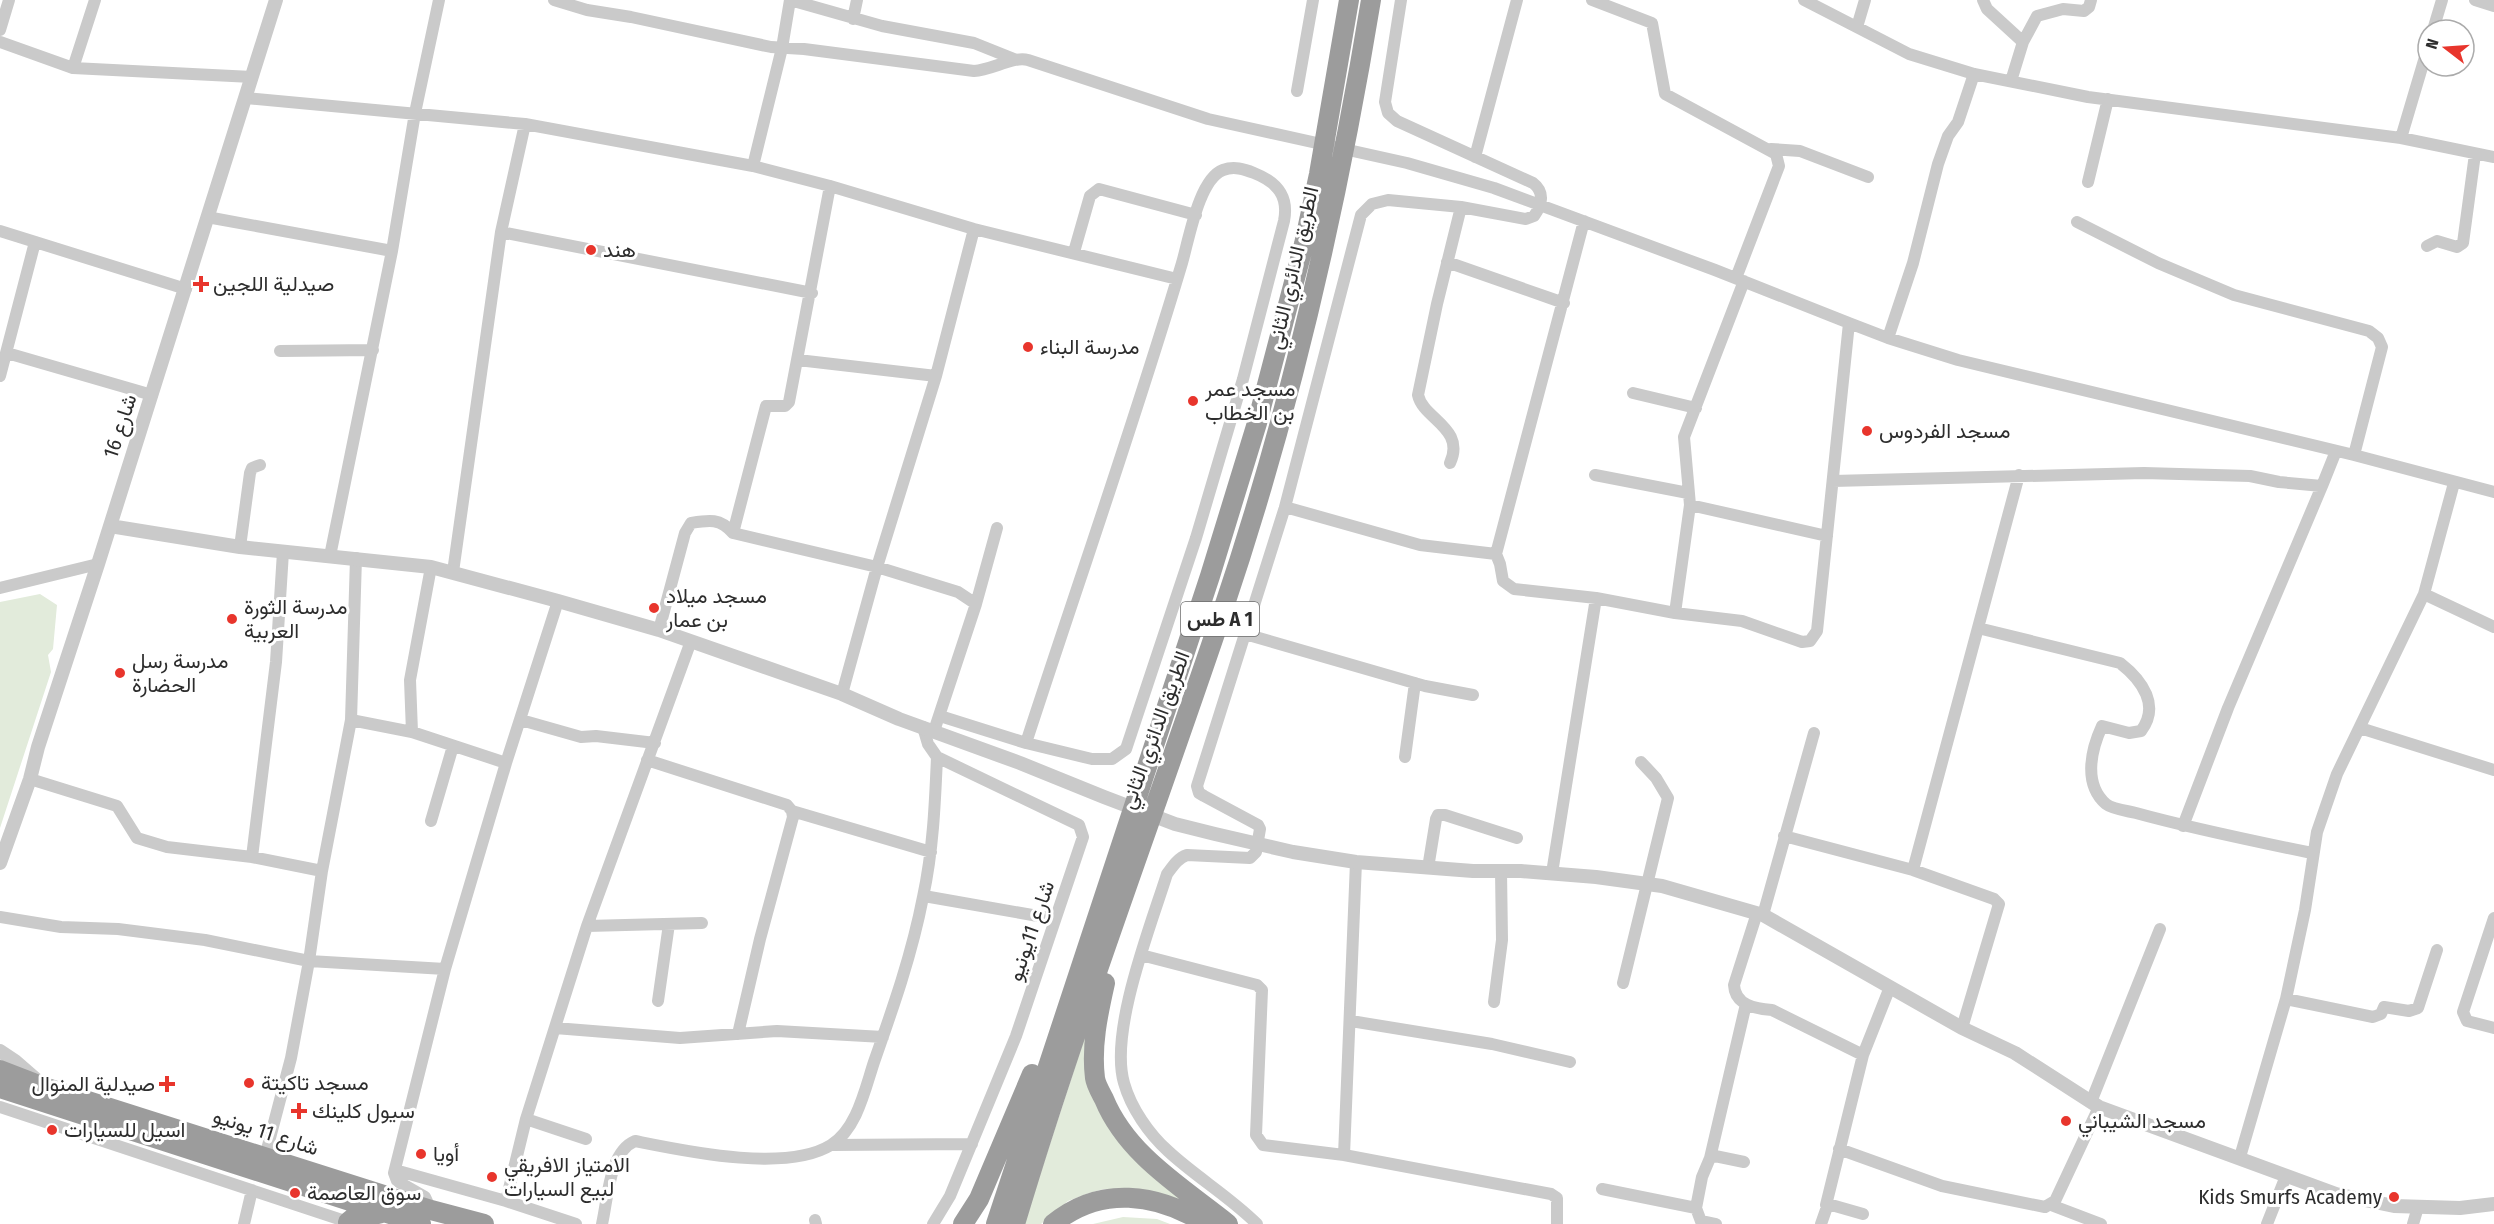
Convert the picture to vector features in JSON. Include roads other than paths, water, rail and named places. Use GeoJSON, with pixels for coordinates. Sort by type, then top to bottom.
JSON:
{"type":"FeatureCollection","features":[{"type":"Feature","properties":{"kind":"highway","name":"الطريق الدائري الثاني"},"geometry":{"type":"LineString","coordinates":[[996,1224],[1213,565],[1275,357],[1319,174],[1348,0]]}},
{"type":"Feature","properties":{"kind":"highway","name":"الطريق الدائري الثاني"},"geometry":{"type":"LineString","coordinates":[[1015,1224],[1143,834],[1224,609],[1277,436],[1309,312],[1334,201],[1371,0]]}},
{"type":"Feature","properties":{"kind":"highway"},"geometry":{"type":"LineString","coordinates":[[1143,834],[1098,1012],[1094,1051],[1096,1080],[1107,1107],[1125,1138],[1150,1163],[1228,1224]]}},
{"type":"Feature","properties":{"kind":"highway"},"geometry":{"type":"LineString","coordinates":[[963,1224],[979,1199],[1101,908]]}},
{"type":"Feature","properties":{"kind":"highway","name":"شارع 11 يونيو"},"geometry":{"type":"LineString","coordinates":[[0,1070],[44,1087],[265,1157],[426,1217]]}},
{"type":"Feature","properties":{"kind":"highway","name":"شارع 11 يونيو"},"geometry":{"type":"LineString","coordinates":[[0,1088],[390,1214],[484,1224]]}},
{"type":"Feature","properties":{"kind":"highway"},"geometry":{"type":"LineString","coordinates":[[1053,1224],[1067,1213],[1098,1199],[1127,1197],[1155,1201],[1206,1224]]}},
{"type":"Feature","properties":{"kind":"highway"},"geometry":{"type":"LineString","coordinates":[[352,1223],[358,1214],[390,1214]]}},
{"type":"Feature","properties":{"kind":"street"},"geometry":{"type":"LineString","coordinates":[[0,30],[9,0]]}},
{"type":"Feature","properties":{"kind":"street"},"geometry":{"type":"LineString","coordinates":[[73,68],[95,0]]}},
{"type":"Feature","properties":{"kind":"street","name":"شارع 16"},"geometry":{"type":"LineString","coordinates":[[0,863],[4,839],[30,779],[38,747],[186,289],[276,0]]}},
{"type":"Feature","properties":{"kind":"street"},"geometry":{"type":"LineString","coordinates":[[330,556],[392,251],[415,113],[439,0]]}},
{"type":"Feature","properties":{"kind":"street"},"geometry":{"type":"LineString","coordinates":[[554,0],[587,10],[782,48],[974,71],[993,68],[1014,59]]}},
{"type":"Feature","properties":{"kind":"street"},"geometry":{"type":"LineString","coordinates":[[753,166],[782,48],[790,0],[853,18],[974,43],[1014,59],[1029,60],[1208,119],[1363,153],[1450,175],[1540,204],[1740,279],[1888,338],[1958,360],[2354,455],[2494,492]]}},
{"type":"Feature","properties":{"kind":"street"},"geometry":{"type":"LineString","coordinates":[[853,18],[857,0]]}},
{"type":"Feature","properties":{"kind":"street"},"geometry":{"type":"LineString","coordinates":[[1297,91],[1313,0]]}},
{"type":"Feature","properties":{"kind":"street"},"geometry":{"type":"LineString","coordinates":[[1257,1224],[1241,1208],[1169,1152],[1149,1130],[1129,1096],[1122,1076],[1121,1048],[1128,1000],[1167,874],[1180,857],[1187,855],[1250,858],[1256,852],[1260,829],[1258,825],[1199,793],[1197,786],[1285,507],[1361,215],[1372,204],[1388,200],[1461,207],[1526,219],[1534,216],[1540,204],[1541,192],[1537,185],[1397,121],[1386,110],[1384,102],[1401,0]]}},
{"type":"Feature","properties":{"kind":"street"},"geometry":{"type":"LineString","coordinates":[[1475,157],[1517,0]]}},
{"type":"Feature","properties":{"kind":"street"},"geometry":{"type":"LineString","coordinates":[[1592,0],[1652,23],[1665,94],[1770,149],[1776,154],[1779,166],[1684,437],[1689,499],[1675,613]]}},
{"type":"Feature","properties":{"kind":"street"},"geometry":{"type":"LineString","coordinates":[[1804,0],[1909,54],[1974,74],[2108,99],[2400,138],[2494,157]]}},
{"type":"Feature","properties":{"kind":"street"},"geometry":{"type":"LineString","coordinates":[[1857,27],[1865,0]]}},
{"type":"Feature","properties":{"kind":"street"},"geometry":{"type":"LineString","coordinates":[[1983,0],[1987,9],[2023,42]]}},
{"type":"Feature","properties":{"kind":"street"},"geometry":{"type":"LineString","coordinates":[[2011,81],[2023,42],[2037,16],[2063,9],[2084,11],[2089,7],[2091,0]]}},
{"type":"Feature","properties":{"kind":"street"},"geometry":{"type":"LineString","coordinates":[[2437,18],[2442,0]]}},
{"type":"Feature","properties":{"kind":"street"},"geometry":{"type":"LineString","coordinates":[[2475,0],[2494,6]]}},
{"type":"Feature","properties":{"kind":"street"},"geometry":{"type":"LineString","coordinates":[[0,42],[73,68],[252,77]]}},
{"type":"Feature","properties":{"kind":"street"},"geometry":{"type":"LineString","coordinates":[[1888,338],[1913,263],[1938,164],[1948,136],[1958,122],[1974,74]]}},
{"type":"Feature","properties":{"kind":"street"},"geometry":{"type":"LineString","coordinates":[[2400,138],[2418,78]]}},
{"type":"Feature","properties":{"kind":"street"},"geometry":{"type":"LineString","coordinates":[[246,98],[525,124],[753,166],[830,186],[974,229],[1177,279]]}},
{"type":"Feature","properties":{"kind":"street"},"geometry":{"type":"LineString","coordinates":[[2088,182],[2108,99]]}},
{"type":"Feature","properties":{"kind":"street"},"geometry":{"type":"LineString","coordinates":[[453,572],[501,232],[525,124]]}},
{"type":"Feature","properties":{"kind":"street"},"geometry":{"type":"LineString","coordinates":[[1770,149],[1800,151],[1868,177]]}},
{"type":"Feature","properties":{"kind":"street"},"geometry":{"type":"LineString","coordinates":[[2427,246],[2437,241],[2457,248],[2463,243],[2475,154]]}},
{"type":"Feature","properties":{"kind":"street"},"geometry":{"type":"LineString","coordinates":[[940,716],[1026,743],[1106,760],[1117,757],[1126,749],[1192,549],[1243,379],[1284,221],[1285,203],[1281,192],[1269,180],[1245,170],[1233,168],[1220,171],[1210,179],[1204,190],[1026,743]]}},
{"type":"Feature","properties":{"kind":"street"},"geometry":{"type":"LineString","coordinates":[[733,533],[766,406],[784,406],[789,402],[812,293],[830,186]]}},
{"type":"Feature","properties":{"kind":"street"},"geometry":{"type":"LineString","coordinates":[[1074,252],[1090,196],[1099,189],[1196,215]]}},
{"type":"Feature","properties":{"kind":"street"},"geometry":{"type":"LineString","coordinates":[[1450,464],[1454,448],[1451,437],[1441,422],[1421,403],[1418,395],[1461,207]]}},
{"type":"Feature","properties":{"kind":"street"},"geometry":{"type":"LineString","coordinates":[[207,217],[392,251]]}},
{"type":"Feature","properties":{"kind":"street"},"geometry":{"type":"LineString","coordinates":[[1584,221],[1496,554],[1503,581],[1514,589],[1596,598],[1675,613],[1742,621],[1802,642],[1810,641],[1817,631],[1849,322]]}},
{"type":"Feature","properties":{"kind":"street"},"geometry":{"type":"LineString","coordinates":[[2077,222],[2158,263],[2234,295],[2369,331],[2378,338],[2382,347],[2354,455]]}},
{"type":"Feature","properties":{"kind":"street"},"geometry":{"type":"LineString","coordinates":[[842,694],[877,567],[936,376],[974,229]]}},
{"type":"Feature","properties":{"kind":"street"},"geometry":{"type":"LineString","coordinates":[[0,231],[186,289]]}},
{"type":"Feature","properties":{"kind":"street"},"geometry":{"type":"LineString","coordinates":[[501,232],[812,293]]}},
{"type":"Feature","properties":{"kind":"street"},"geometry":{"type":"LineString","coordinates":[[0,376],[35,242]]}},
{"type":"Feature","properties":{"kind":"street"},"geometry":{"type":"LineString","coordinates":[[1447,262],[1564,303]]}},
{"type":"Feature","properties":{"kind":"street"},"geometry":{"type":"LineString","coordinates":[[280,351],[372,351]]}},
{"type":"Feature","properties":{"kind":"street"},"geometry":{"type":"LineString","coordinates":[[7,353],[152,395]]}},
{"type":"Feature","properties":{"kind":"street"},"geometry":{"type":"LineString","coordinates":[[798,360],[936,376]]}},
{"type":"Feature","properties":{"kind":"street"},"geometry":{"type":"LineString","coordinates":[[1633,393],[1696,408]]}},
{"type":"Feature","properties":{"kind":"street"},"geometry":{"type":"LineString","coordinates":[[2183,826],[2228,708],[2336,451]]}},
{"type":"Feature","properties":{"kind":"street"},"geometry":{"type":"LineString","coordinates":[[240,548],[250,473],[252,468],[260,465]]}},
{"type":"Feature","properties":{"kind":"street"},"geometry":{"type":"LineString","coordinates":[[1833,481],[2144,473],[2250,476],[2279,482],[2322,486]]}},
{"type":"Feature","properties":{"kind":"street"},"geometry":{"type":"LineString","coordinates":[[1595,475],[1827,536]]}},
{"type":"Feature","properties":{"kind":"street"},"geometry":{"type":"LineString","coordinates":[[1913,870],[2019,476]]}},
{"type":"Feature","properties":{"kind":"street"},"geometry":{"type":"LineString","coordinates":[[2240,1157],[2286,999],[2305,910],[2312,854],[2337,774],[2424,594],[2454,483]]}},
{"type":"Feature","properties":{"kind":"street"},"geometry":{"type":"LineString","coordinates":[[1285,507],[1420,545],[1496,554]]}},
{"type":"Feature","properties":{"kind":"street"},"geometry":{"type":"LineString","coordinates":[[659,630],[683,537],[690,524],[713,520],[726,525],[733,533],[877,567],[958,592],[976,604]]}},
{"type":"Feature","properties":{"kind":"street"},"geometry":{"type":"LineString","coordinates":[[110,526],[240,548],[356,558],[431,567],[453,572],[692,641],[842,694],[1175,824],[1293,852],[1356,862],[1428,868],[1552,873],[1662,885],[1760,914],[1962,1028],[2015,1053],[2095,1105],[2184,1140],[2240,1157],[2336,1194],[2394,1206],[2460,1208],[2493,1202]]}},
{"type":"Feature","properties":{"kind":"street"},"geometry":{"type":"LineString","coordinates":[[602,1224],[615,1162],[621,1150],[635,1141],[706,1155],[773,1157],[809,1155],[832,1145],[846,1133],[906,970],[924,896],[930,852],[937,757],[928,744],[928,729],[940,716],[976,604],[997,528]]}},
{"type":"Feature","properties":{"kind":"street"},"geometry":{"type":"LineString","coordinates":[[252,857],[276,662],[283,552]]}},
{"type":"Feature","properties":{"kind":"street"},"geometry":{"type":"LineString","coordinates":[[265,1157],[291,1058],[309,961],[322,871],[351,720],[356,558]]}},
{"type":"Feature","properties":{"kind":"street"},"geometry":{"type":"LineString","coordinates":[[0,588],[98,564]]}},
{"type":"Feature","properties":{"kind":"street"},"geometry":{"type":"LineString","coordinates":[[412,732],[411,680],[431,567]]}},
{"type":"Feature","properties":{"kind":"street"},"geometry":{"type":"LineString","coordinates":[[2424,594],[2494,627]]}},
{"type":"Feature","properties":{"kind":"street"},"geometry":{"type":"LineString","coordinates":[[1552,873],[1596,598]]}},
{"type":"Feature","properties":{"kind":"street"},"geometry":{"type":"LineString","coordinates":[[426,1217],[425,1197],[397,1182],[395,1170],[445,969],[506,763],[558,601]]}},
{"type":"Feature","properties":{"kind":"street"},"geometry":{"type":"LineString","coordinates":[[1978,628],[2120,663],[2143,689],[2150,704],[2151,714],[2141,731],[2129,733],[2102,726],[2095,746],[2090,771],[2094,788],[2107,805],[2183,826],[2312,854]]}},
{"type":"Feature","properties":{"kind":"street"},"geometry":{"type":"LineString","coordinates":[[1245,634],[1415,683],[1473,695]]}},
{"type":"Feature","properties":{"kind":"street"},"geometry":{"type":"LineString","coordinates":[[506,1201],[526,1119],[586,926],[647,760],[656,743],[692,641]]}},
{"type":"Feature","properties":{"kind":"street"},"geometry":{"type":"LineString","coordinates":[[1405,757],[1415,683]]}},
{"type":"Feature","properties":{"kind":"street"},"geometry":{"type":"LineString","coordinates":[[351,720],[412,732],[506,763]]}},
{"type":"Feature","properties":{"kind":"street"},"geometry":{"type":"LineString","coordinates":[[521,720],[581,737],[597,736],[656,743]]}},
{"type":"Feature","properties":{"kind":"street"},"geometry":{"type":"LineString","coordinates":[[2360,728],[2494,770]]}},
{"type":"Feature","properties":{"kind":"street"},"geometry":{"type":"LineString","coordinates":[[1814,733],[1760,914],[1734,985],[1735,993],[1738,999],[1746,1004],[1758,1009],[1772,1010],[1863,1055]]}},
{"type":"Feature","properties":{"kind":"street"},"geometry":{"type":"LineString","coordinates":[[431,821],[453,746]]}},
{"type":"Feature","properties":{"kind":"street","name":"شارع 11يونيو"},"geometry":{"type":"LineString","coordinates":[[933,1224],[950,1196],[1016,1036],[1083,837],[1079,825],[937,757]]}},
{"type":"Feature","properties":{"kind":"street"},"geometry":{"type":"LineString","coordinates":[[647,760],[787,805],[792,811],[793,818],[760,939],[738,1034]]}},
{"type":"Feature","properties":{"kind":"street"},"geometry":{"type":"LineString","coordinates":[[1623,983],[1668,798],[1656,778],[1641,762]]}},
{"type":"Feature","properties":{"kind":"street"},"geometry":{"type":"LineString","coordinates":[[30,779],[117,806],[137,838],[166,847],[252,857],[322,871]]}},
{"type":"Feature","properties":{"kind":"street"},"geometry":{"type":"LineString","coordinates":[[792,811],[930,852]]}},
{"type":"Feature","properties":{"kind":"street"},"geometry":{"type":"LineString","coordinates":[[1428,868],[1438,815],[1445,815],[1517,838]]}},
{"type":"Feature","properties":{"kind":"street"},"geometry":{"type":"LineString","coordinates":[[1784,836],[1913,870],[1994,899],[1999,904],[1962,1028]]}},
{"type":"Feature","properties":{"kind":"street"},"geometry":{"type":"LineString","coordinates":[[1344,1155],[1356,862]]}},
{"type":"Feature","properties":{"kind":"street"},"geometry":{"type":"LineString","coordinates":[[1494,1002],[1502,940],[1502,871]]}},
{"type":"Feature","properties":{"kind":"street"},"geometry":{"type":"LineString","coordinates":[[924,896],[1055,919]]}},
{"type":"Feature","properties":{"kind":"street"},"geometry":{"type":"LineString","coordinates":[[0,917],[62,927],[118,929],[205,940],[309,961],[445,969]]}},
{"type":"Feature","properties":{"kind":"street"},"geometry":{"type":"LineString","coordinates":[[2494,918],[2463,1012],[2467,1020],[2494,1028]]}},
{"type":"Feature","properties":{"kind":"street"},"geometry":{"type":"LineString","coordinates":[[586,926],[702,923]]}},
{"type":"Feature","properties":{"kind":"street"},"geometry":{"type":"LineString","coordinates":[[658,1001],[669,924]]}},
{"type":"Feature","properties":{"kind":"street"},"geometry":{"type":"LineString","coordinates":[[2051,1205],[2095,1105],[2160,928]]}},
{"type":"Feature","properties":{"kind":"street"},"geometry":{"type":"LineString","coordinates":[[2286,999],[2373,1017],[2381,1014],[2384,1007],[2409,1011],[2418,1008],[2437,950]]}},
{"type":"Feature","properties":{"kind":"street"},"geometry":{"type":"LineString","coordinates":[[1142,955],[1260,988],[1263,995],[1256,1135],[1263,1145],[1344,1155],[1551,1194],[1557,1198],[1557,1224]]}},
{"type":"Feature","properties":{"kind":"street"},"geometry":{"type":"LineString","coordinates":[[1821,1224],[1863,1055],[1890,987]]}},
{"type":"Feature","properties":{"kind":"street"},"geometry":{"type":"LineString","coordinates":[[1716,1224],[1702,1223],[1696,1208],[1746,1004]]}},
{"type":"Feature","properties":{"kind":"street"},"geometry":{"type":"LineString","coordinates":[[1351,1021],[1492,1044],[1570,1062]]}},
{"type":"Feature","properties":{"kind":"street"},"geometry":{"type":"LineString","coordinates":[[555,1028],[680,1038],[777,1031],[883,1037]]}},
{"type":"Feature","properties":{"kind":"street"},"geometry":{"type":"LineString","coordinates":[[0,1051],[44,1087]]}},
{"type":"Feature","properties":{"kind":"street"},"geometry":{"type":"LineString","coordinates":[[0,1107],[352,1223]]}},
{"type":"Feature","properties":{"kind":"street"},"geometry":{"type":"LineString","coordinates":[[526,1119],[586,1139]]}},
{"type":"Feature","properties":{"kind":"street"},"geometry":{"type":"LineString","coordinates":[[832,1145],[972,1144]]}},
{"type":"Feature","properties":{"kind":"street"},"geometry":{"type":"LineString","coordinates":[[1839,1149],[1942,1186],[2045,1207],[2051,1205],[2101,1224]]}},
{"type":"Feature","properties":{"kind":"street"},"geometry":{"type":"LineString","coordinates":[[1710,1158],[1715,1156],[1744,1162]]}},
{"type":"Feature","properties":{"kind":"street"},"geometry":{"type":"LineString","coordinates":[[395,1170],[506,1201],[576,1224]]}},
{"type":"Feature","properties":{"kind":"street"},"geometry":{"type":"LineString","coordinates":[[2267,1224],[2286,1176]]}},
{"type":"Feature","properties":{"kind":"street"},"geometry":{"type":"LineString","coordinates":[[1602,1190],[1696,1208]]}},
{"type":"Feature","properties":{"kind":"street"},"geometry":{"type":"LineString","coordinates":[[244,1224],[252,1191]]}},
{"type":"Feature","properties":{"kind":"street"},"geometry":{"type":"LineString","coordinates":[[1826,1205],[1830,1204],[1863,1214]]}},
{"type":"Feature","properties":{"kind":"street"},"geometry":{"type":"LineString","coordinates":[[2414,1224],[2418,1207]]}},
{"type":"Feature","properties":{"kind":"place","name":"هند"},"geometry":{"type":"Point","coordinates":[591,250]}},
{"type":"Feature","properties":{"kind":"place","name":"صيدلية اللجين"},"geometry":{"type":"Point","coordinates":[201,284]}},
{"type":"Feature","properties":{"kind":"place","name":"مدرسة البناء"},"geometry":{"type":"Point","coordinates":[1028,347]}},
{"type":"Feature","properties":{"kind":"place","name":"مسجد عمر بن الخطاب"},"geometry":{"type":"Point","coordinates":[1193,401]}},
{"type":"Feature","properties":{"kind":"place","name":"مسجد الفردوس"},"geometry":{"type":"Point","coordinates":[1867,431]}},
{"type":"Feature","properties":{"kind":"place","name":"مسجد ميلاد بن عمار"},"geometry":{"type":"Point","coordinates":[654,608]}},
{"type":"Feature","properties":{"kind":"place","name":"مدرسة الثورة العربية"},"geometry":{"type":"Point","coordinates":[232,619]}},
{"type":"Feature","properties":{"kind":"place","name":"مدرسة رسل الحضارة"},"geometry":{"type":"Point","coordinates":[120,673]}},
{"type":"Feature","properties":{"kind":"place","name":"مسجد تاكيتة"},"geometry":{"type":"Point","coordinates":[249,1083]}},
{"type":"Feature","properties":{"kind":"place","name":"صيدلية المنوال"},"geometry":{"type":"Point","coordinates":[167,1084]}},
{"type":"Feature","properties":{"kind":"place","name":"سيول كلينك"},"geometry":{"type":"Point","coordinates":[299,1111]}},
{"type":"Feature","properties":{"kind":"place","name":"مسجد الشيباني"},"geometry":{"type":"Point","coordinates":[2066,1121]}},
{"type":"Feature","properties":{"kind":"place","name":"اسيل للسيارات"},"geometry":{"type":"Point","coordinates":[52,1130]}},
{"type":"Feature","properties":{"kind":"place","name":"أويا"},"geometry":{"type":"Point","coordinates":[421,1154]}},
{"type":"Feature","properties":{"kind":"place","name":"الامتياز الافريقي لبيع السيارات"},"geometry":{"type":"Point","coordinates":[492,1177]}},
{"type":"Feature","properties":{"kind":"place","name":"سوق العاصمة"},"geometry":{"type":"Point","coordinates":[295,1193]}},
{"type":"Feature","properties":{"kind":"place","name":"Kids Smurfs Academy"},"geometry":{"type":"Point","coordinates":[2394,1197]}}]}
